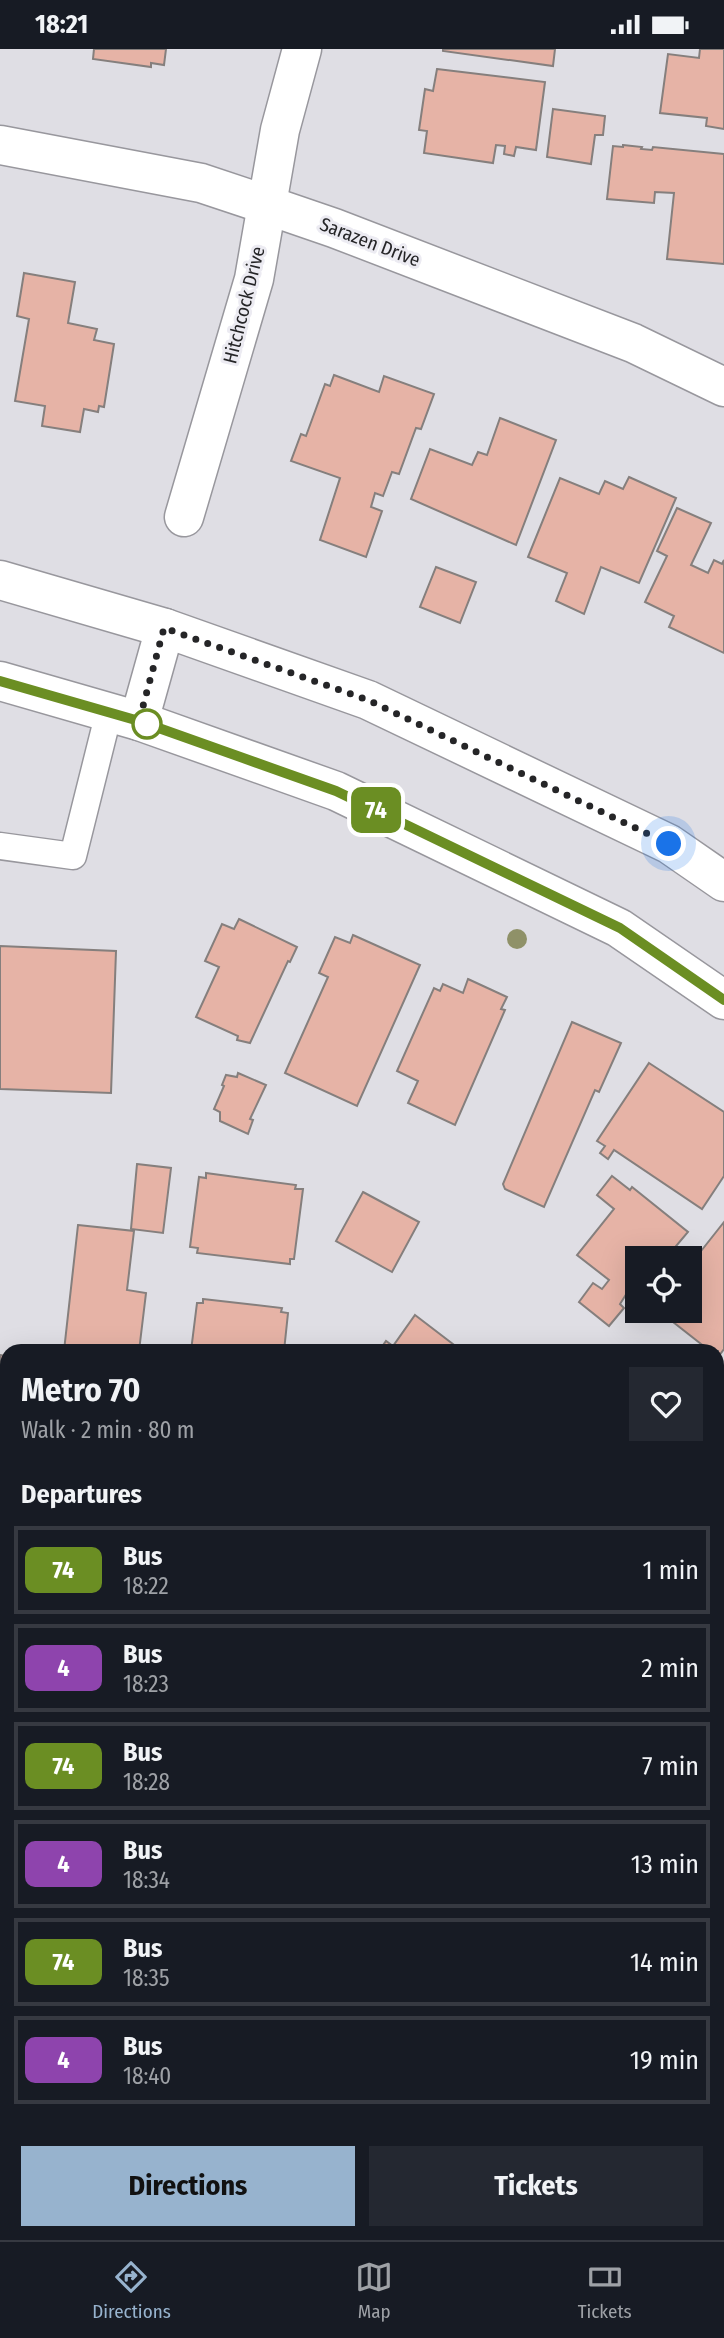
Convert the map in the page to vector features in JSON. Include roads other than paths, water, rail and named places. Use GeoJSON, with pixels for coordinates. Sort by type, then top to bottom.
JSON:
{"type":"FeatureCollection","features":[{"type":"Feature","properties":{"kind":"main road","name":"Hitchcock Drive"},"geometry":{"type":"LineString","coordinates":[[184,517],[254,279],[280,130],[302,49]]}},
{"type":"Feature","properties":{"kind":"main road","name":"Sarazen Drive"},"geometry":{"type":"LineString","coordinates":[[0,145],[201,183],[267,205],[633,343],[724,387]]}},
{"type":"Feature","properties":{"kind":"main road"},"geometry":{"type":"LineString","coordinates":[[0,580],[164,628],[368,700],[669,844],[724,882]]}},
{"type":"Feature","properties":{"kind":"main road"},"geometry":{"type":"LineString","coordinates":[[124,716],[164,628]]}},
{"type":"Feature","properties":{"kind":"main road"},"geometry":{"type":"LineString","coordinates":[[0,681],[124,716],[336,791],[620,928],[724,1000]]}},
{"type":"Feature","properties":{"kind":"lane"},"geometry":{"type":"LineString","coordinates":[[0,846],[73,856],[124,716]]}}]}
